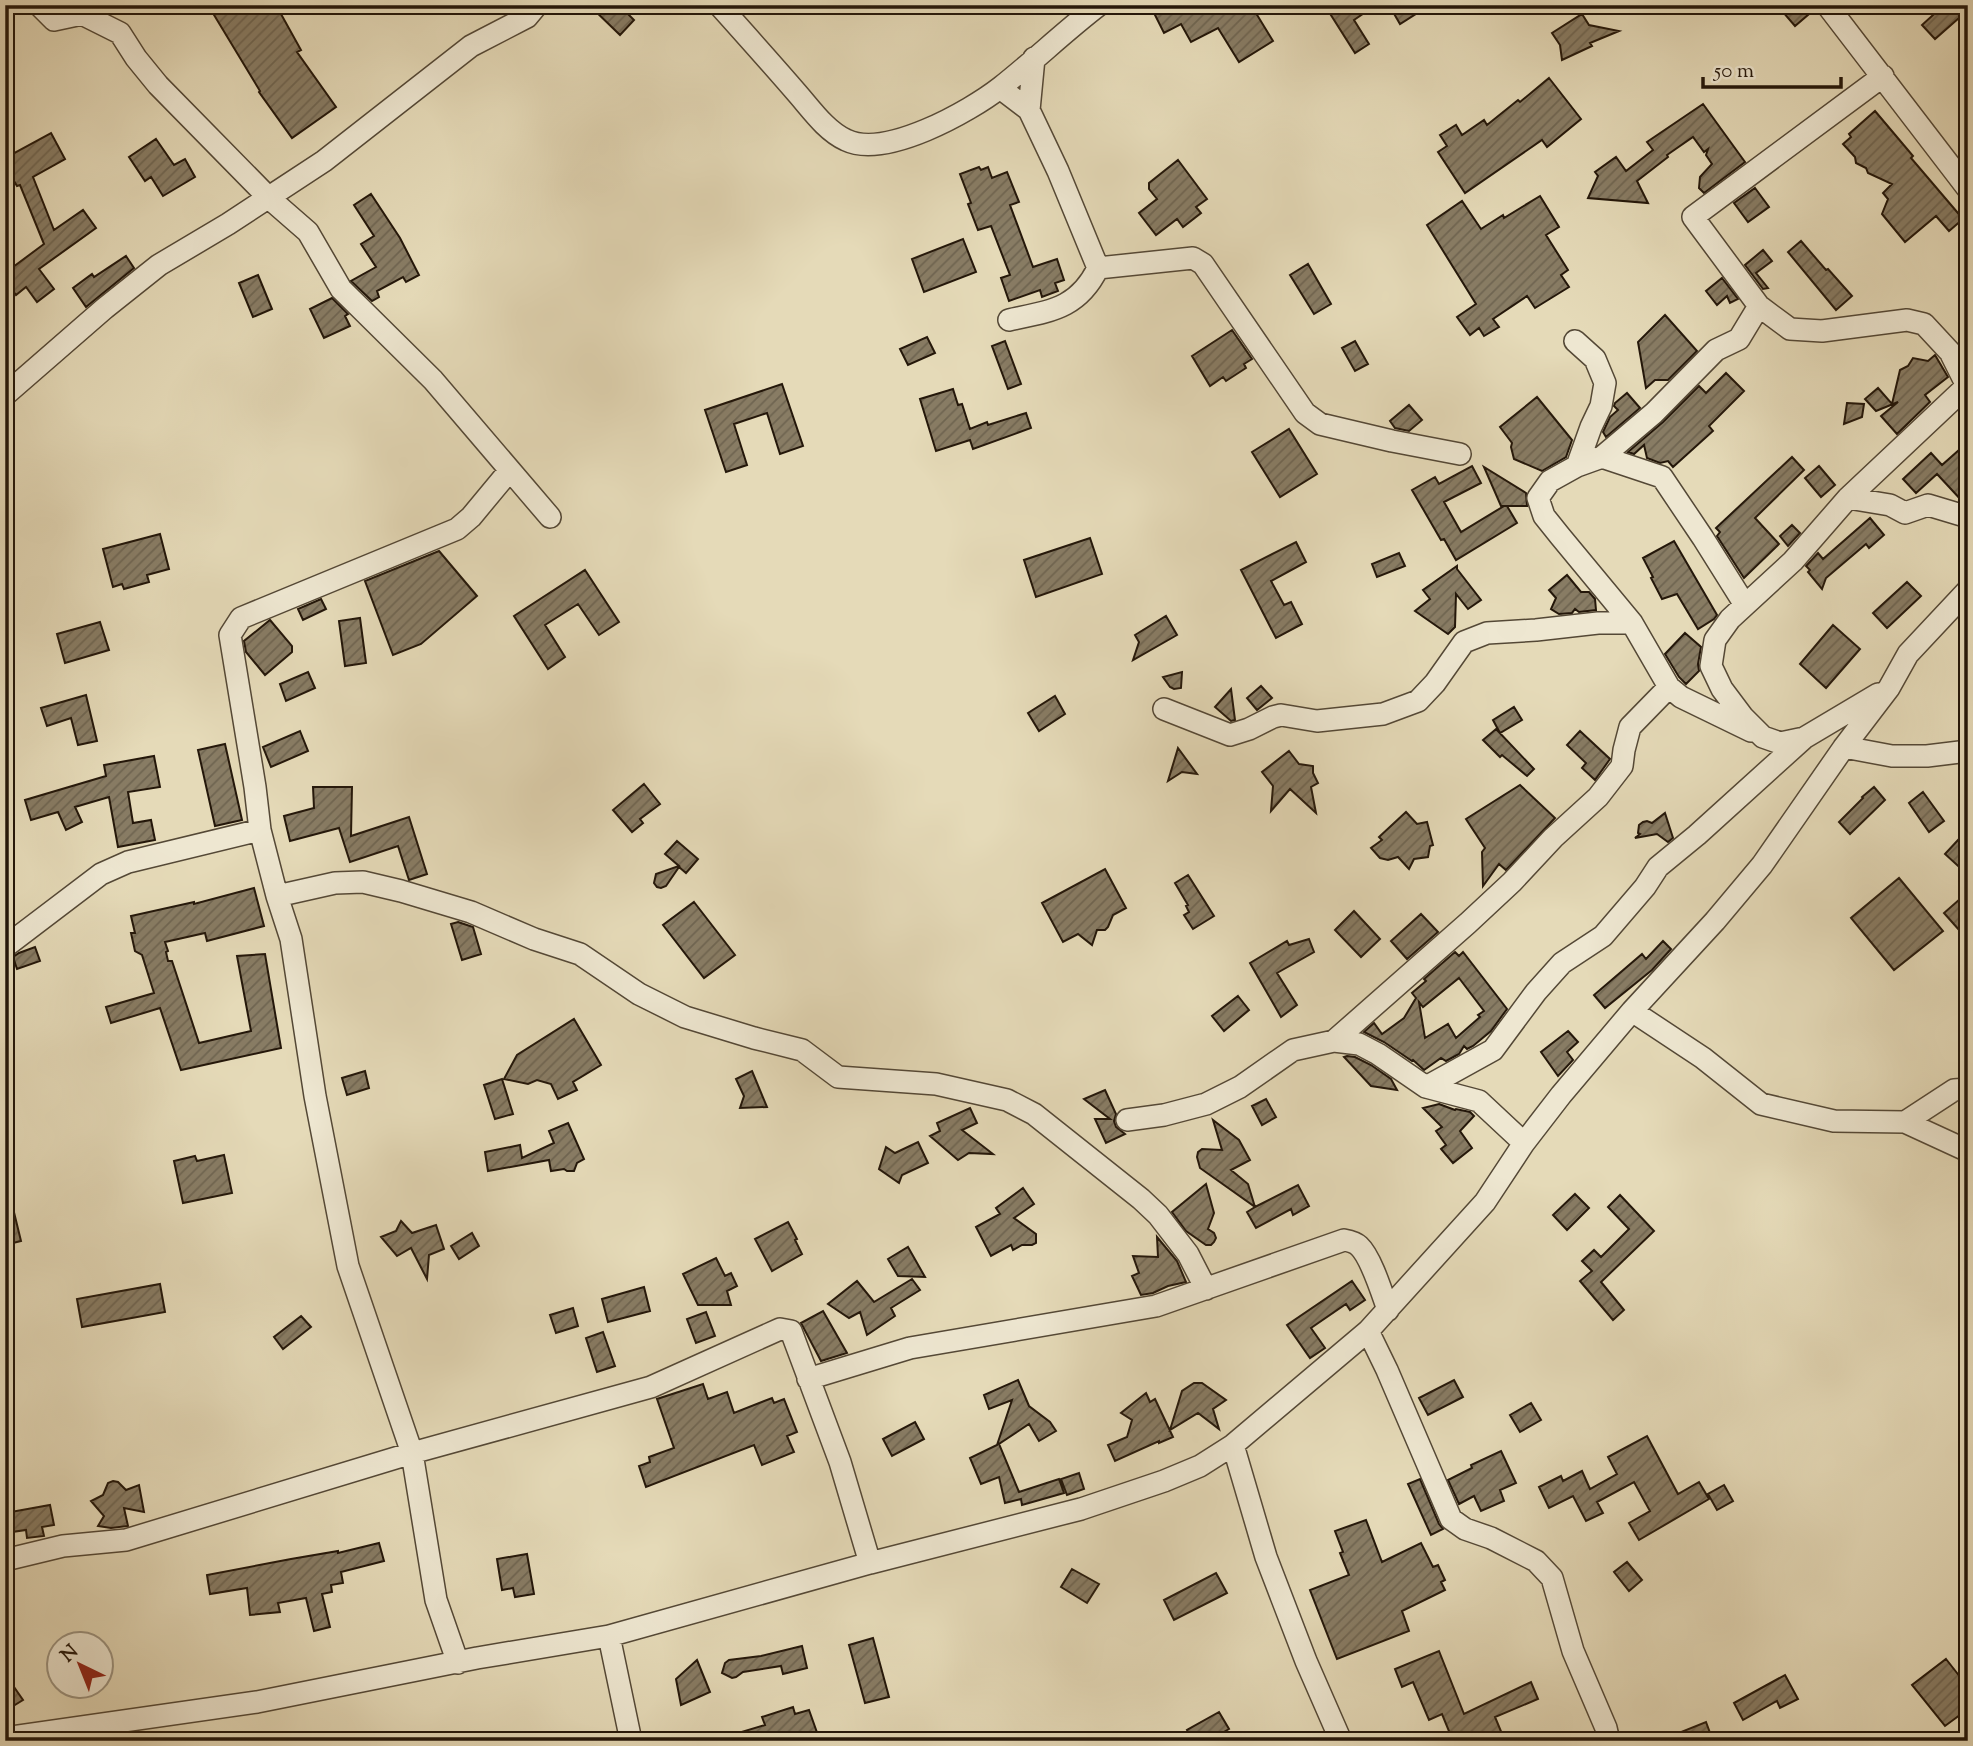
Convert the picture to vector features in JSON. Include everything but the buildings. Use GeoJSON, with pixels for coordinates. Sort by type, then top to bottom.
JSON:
{"type":"FeatureCollection","features":[{"type":"Feature","properties":{"kind":"street"},"geometry":{"type":"LineString","coordinates":[[39,5],[54,20],[82,14],[120,33],[158,85],[269,198],[308,232],[341,289],[433,380],[550,517]]}},
{"type":"Feature","properties":{"kind":"street"},"geometry":{"type":"LineString","coordinates":[[5,395],[150,271],[324,161],[471,46],[527,17],[537,5]]}},
{"type":"Feature","properties":{"kind":"street"},"geometry":{"type":"LineString","coordinates":[[719,5],[825,124],[847,141],[862,145],[879,145],[898,140],[952,118],[1000,88],[1099,5]]}},
{"type":"Feature","properties":{"kind":"street"},"geometry":{"type":"LineString","coordinates":[[1827,5],[1968,189]]}},
{"type":"Feature","properties":{"kind":"street"},"geometry":{"type":"LineString","coordinates":[[1029,110],[1034,58]]}},
{"type":"Feature","properties":{"kind":"street"},"geometry":{"type":"LineString","coordinates":[[1763,737],[1743,717],[1722,689],[1711,666],[1715,640],[1730,619],[1793,561],[1848,499],[1967,386],[1950,352],[1924,324],[1907,320],[1822,331],[1790,329],[1759,306],[1693,217],[1882,76]]}},
{"type":"Feature","properties":{"kind":"street"},"geometry":{"type":"LineString","coordinates":[[1000,88],[1029,110],[1058,171],[1098,268]]}},
{"type":"Feature","properties":{"kind":"street"},"geometry":{"type":"LineString","coordinates":[[1098,268],[1193,258],[1198,260],[1305,413],[1312,419],[1320,424],[1460,454]]}},
{"type":"Feature","properties":{"kind":"street"},"geometry":{"type":"LineString","coordinates":[[1009,320],[1052,310],[1073,301],[1084,290],[1098,268]]}},
{"type":"Feature","properties":{"kind":"street"},"geometry":{"type":"LineString","coordinates":[[1759,306],[1739,339],[1716,350],[1654,413],[1602,457],[1577,466],[1550,481],[1538,498],[1544,516],[1632,623],[1669,687],[1681,698],[1780,743],[1804,738]]}},
{"type":"Feature","properties":{"kind":"street"},"geometry":{"type":"LineString","coordinates":[[1574,341],[1595,359],[1605,383],[1601,406],[1577,466]]}},
{"type":"Feature","properties":{"kind":"street"},"geometry":{"type":"LineString","coordinates":[[1602,457],[1662,477],[1745,605]]}},
{"type":"Feature","properties":{"kind":"street"},"geometry":{"type":"LineString","coordinates":[[458,1663],[436,1600],[412,1453],[348,1266],[315,1096],[291,939],[260,830],[230,635],[242,618],[457,528],[471,517],[510,470]]}},
{"type":"Feature","properties":{"kind":"street"},"geometry":{"type":"LineString","coordinates":[[1848,499],[1890,505],[1905,513],[1928,505],[1968,517]]}},
{"type":"Feature","properties":{"kind":"street"},"geometry":{"type":"LineString","coordinates":[[13,1739],[257,1702],[477,1658],[609,1636],[1113,1499],[1200,1466],[1233,1446],[1368,1331],[1485,1202],[1524,1143],[1561,1095],[1632,1010],[1715,922],[1762,865],[1844,747],[1889,688],[1908,654],[1968,590]]}},
{"type":"Feature","properties":{"kind":"street"},"geometry":{"type":"LineString","coordinates":[[1164,709],[1230,735],[1281,715],[1317,721],[1382,715],[1418,701],[1435,683],[1464,642],[1487,632],[1598,623],[1632,623]]}},
{"type":"Feature","properties":{"kind":"street"},"geometry":{"type":"LineString","coordinates":[[1335,1041],[1468,923],[1598,797],[1622,766],[1630,727],[1669,687]]}},
{"type":"Feature","properties":{"kind":"street"},"geometry":{"type":"LineString","coordinates":[[1426,1087],[1493,1050],[1536,992],[1562,963],[1603,936],[1658,867],[1804,738],[1889,688]]}},
{"type":"Feature","properties":{"kind":"street"},"geometry":{"type":"LineString","coordinates":[[1844,747],[1892,756],[1927,756],[1968,751]]}},
{"type":"Feature","properties":{"kind":"street"},"geometry":{"type":"LineString","coordinates":[[5,947],[101,874],[128,862],[260,830]]}},
{"type":"Feature","properties":{"kind":"street"},"geometry":{"type":"LineString","coordinates":[[277,896],[335,883],[363,882],[401,891],[471,912],[534,939],[580,954],[639,994],[685,1017],[802,1051],[838,1077],[936,1084],[1007,1100],[1034,1114],[1142,1199],[1188,1254],[1206,1289]]}},
{"type":"Feature","properties":{"kind":"street"},"geometry":{"type":"LineString","coordinates":[[1632,1010],[1703,1058],[1761,1104],[1834,1121],[1905,1122],[1968,1151]]}},
{"type":"Feature","properties":{"kind":"street"},"geometry":{"type":"LineString","coordinates":[[1127,1120],[1164,1115],[1206,1104],[1240,1087],[1293,1050],[1335,1041],[1359,1044],[1426,1087],[1479,1101],[1524,1143]]}},
{"type":"Feature","properties":{"kind":"street"},"geometry":{"type":"LineString","coordinates":[[1905,1122],[1954,1090],[1968,1089]]}},
{"type":"Feature","properties":{"kind":"street"},"geometry":{"type":"LineString","coordinates":[[808,1379],[911,1348],[1156,1306],[1344,1240],[1353,1241],[1366,1255],[1388,1310]]}},
{"type":"Feature","properties":{"kind":"street"},"geometry":{"type":"LineString","coordinates":[[5,1560],[63,1546],[126,1540],[412,1453],[651,1387],[780,1329],[791,1331],[840,1462],[870,1563]]}},
{"type":"Feature","properties":{"kind":"street"},"geometry":{"type":"LineString","coordinates":[[1368,1331],[1451,1519],[1465,1529],[1491,1538],[1536,1561],[1552,1578],[1573,1651],[1609,1741]]}},
{"type":"Feature","properties":{"kind":"street"},"geometry":{"type":"LineString","coordinates":[[1233,1446],[1266,1557],[1306,1661],[1341,1741]]}},
{"type":"Feature","properties":{"kind":"street"},"geometry":{"type":"LineString","coordinates":[[609,1636],[631,1741]]}}]}
